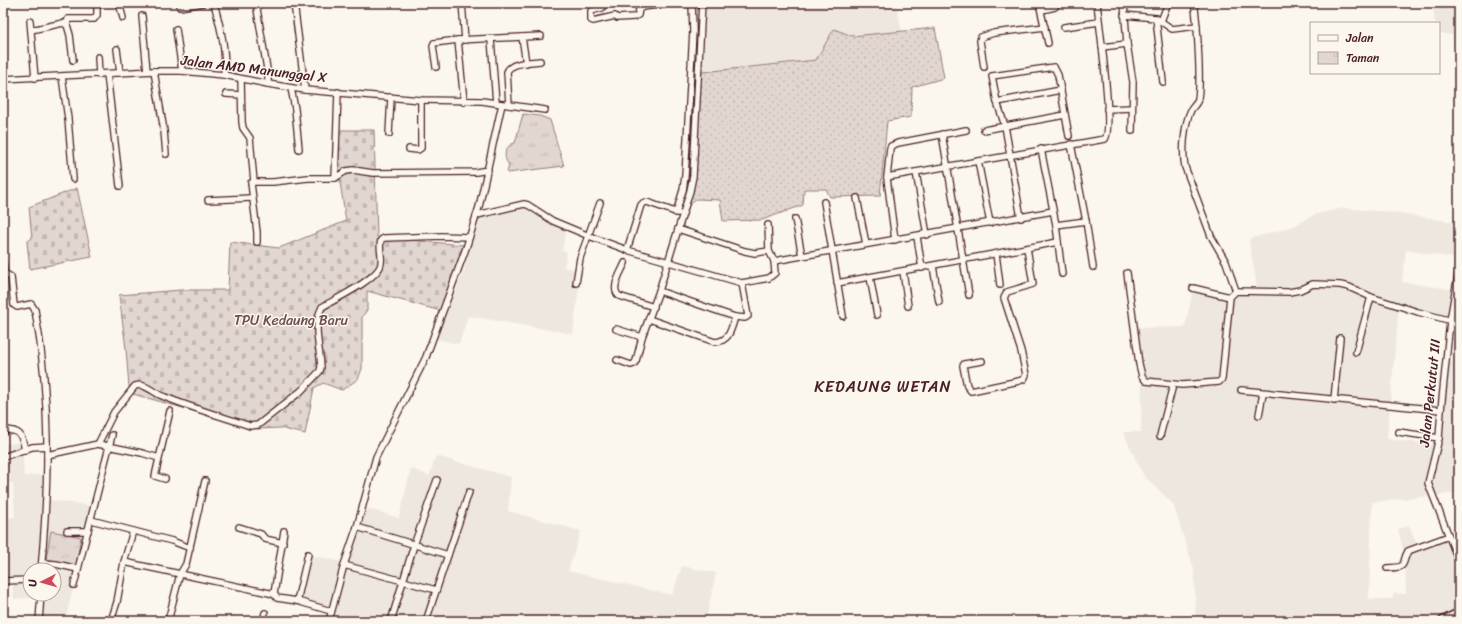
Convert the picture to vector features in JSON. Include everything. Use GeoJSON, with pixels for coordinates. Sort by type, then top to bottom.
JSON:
{"type":"FeatureCollection","features":[{"type":"Feature","properties":{"kind":"street"},"geometry":{"type":"LineString","coordinates":[[73,60],[70,36],[66,25],[68,19],[94,19],[97,15],[97,3]]}},
{"type":"Feature","properties":{"kind":"street"},"geometry":{"type":"LineString","coordinates":[[119,3],[123,18]]}},
{"type":"Feature","properties":{"kind":"street"},"geometry":{"type":"LineString","coordinates":[[180,7],[203,3]]}},
{"type":"Feature","properties":{"kind":"street"},"geometry":{"type":"LineString","coordinates":[[214,3],[222,34],[225,65],[224,75]]}},
{"type":"Feature","properties":{"kind":"street"},"geometry":{"type":"LineString","coordinates":[[256,3],[268,75],[268,84]]}},
{"type":"Feature","properties":{"kind":"street"},"geometry":{"type":"LineString","coordinates":[[294,3],[305,90]]}},
{"type":"Feature","properties":{"kind":"street"},"geometry":{"type":"LineString","coordinates":[[462,3],[465,40]]}},
{"type":"Feature","properties":{"kind":"street"},"geometry":{"type":"LineString","coordinates":[[602,3],[602,8],[591,11],[591,20],[593,21],[615,16],[617,18],[636,17],[638,16],[639,9],[643,7],[675,3]]}},
{"type":"Feature","properties":{"kind":"street"},"geometry":{"type":"LineString","coordinates":[[676,212],[683,190],[685,176],[694,31],[692,3]]}},
{"type":"Feature","properties":{"kind":"street"},"geometry":{"type":"LineString","coordinates":[[618,360],[631,365],[634,364],[642,337],[654,307],[690,191],[693,176],[702,3]]}},
{"type":"Feature","properties":{"kind":"street"},"geometry":{"type":"LineString","coordinates":[[1039,3],[1042,10],[1048,43]]}},
{"type":"Feature","properties":{"kind":"street"},"geometry":{"type":"LineString","coordinates":[[1042,10],[1055,8],[1057,3]]}},
{"type":"Feature","properties":{"kind":"street"},"geometry":{"type":"LineString","coordinates":[[887,177],[1105,138],[1108,132],[1107,109],[1097,3]]}},
{"type":"Feature","properties":{"kind":"street"},"geometry":{"type":"LineString","coordinates":[[1124,3],[1127,44],[1133,82],[1132,131]]}},
{"type":"Feature","properties":{"kind":"street"},"geometry":{"type":"LineString","coordinates":[[1163,82],[1159,19],[1168,3]]}},
{"type":"Feature","properties":{"kind":"street"},"geometry":{"type":"LineString","coordinates":[[1194,3],[1197,26],[1197,102],[1187,120],[1183,158],[1184,167],[1211,236],[1226,262],[1236,291]]}},
{"type":"Feature","properties":{"kind":"street"},"geometry":{"type":"LineString","coordinates":[[1124,15],[1159,19],[1172,29],[1197,26]]}},
{"type":"Feature","properties":{"kind":"street"},"geometry":{"type":"LineString","coordinates":[[142,16],[146,71]]}},
{"type":"Feature","properties":{"kind":"street"},"geometry":{"type":"LineString","coordinates":[[30,21],[35,78]]}},
{"type":"Feature","properties":{"kind":"street"},"geometry":{"type":"LineString","coordinates":[[1064,27],[1099,22]]}},
{"type":"Feature","properties":{"kind":"street"},"geometry":{"type":"LineString","coordinates":[[31,30],[63,23],[66,25]]}},
{"type":"Feature","properties":{"kind":"street"},"geometry":{"type":"LineString","coordinates":[[984,67],[980,41],[981,37],[994,33],[1045,27]]}},
{"type":"Feature","properties":{"kind":"street"},"geometry":{"type":"LineString","coordinates":[[176,30],[182,71]]}},
{"type":"Feature","properties":{"kind":"street"},"geometry":{"type":"LineString","coordinates":[[436,67],[433,46],[434,43],[458,40],[541,36]]}},
{"type":"Feature","properties":{"kind":"street"},"geometry":{"type":"LineString","coordinates":[[522,37],[526,63]]}},
{"type":"Feature","properties":{"kind":"street"},"geometry":{"type":"LineString","coordinates":[[491,39],[496,103]]}},
{"type":"Feature","properties":{"kind":"street"},"geometry":{"type":"LineString","coordinates":[[458,40],[464,102]]}},
{"type":"Feature","properties":{"kind":"street"},"geometry":{"type":"LineString","coordinates":[[1102,47],[1127,44]]}},
{"type":"Feature","properties":{"kind":"street"},"geometry":{"type":"LineString","coordinates":[[117,48],[120,73]]}},
{"type":"Feature","properties":{"kind":"street"},"geometry":{"type":"LineString","coordinates":[[98,57],[99,75]]}},
{"type":"Feature","properties":{"kind":"street"},"geometry":{"type":"LineString","coordinates":[[509,105],[508,68],[540,61]]}},
{"type":"Feature","properties":{"kind":"street"},"geometry":{"type":"LineString","coordinates":[[1021,218],[1005,126],[997,102],[992,75],[1054,67],[1058,75],[1069,136]]}},
{"type":"Feature","properties":{"kind":"street","name":"Jalan AMD Manunggal X"},"geometry":{"type":"LineString","coordinates":[[3,79],[99,75],[146,71],[182,71],[224,75],[305,90],[421,100],[464,102],[482,101],[546,110]]}},
{"type":"Feature","properties":{"kind":"street"},"geometry":{"type":"LineString","coordinates":[[154,71],[164,131],[166,154]]}},
{"type":"Feature","properties":{"kind":"street"},"geometry":{"type":"LineString","coordinates":[[107,74],[120,186]]}},
{"type":"Feature","properties":{"kind":"street"},"geometry":{"type":"LineString","coordinates":[[62,77],[68,119],[73,178]]}},
{"type":"Feature","properties":{"kind":"street"},"geometry":{"type":"LineString","coordinates":[[241,79],[242,122],[243,128],[250,138],[254,182],[251,183],[252,198],[257,242]]}},
{"type":"Feature","properties":{"kind":"street"},"geometry":{"type":"LineString","coordinates":[[291,88],[300,149]]}},
{"type":"Feature","properties":{"kind":"street"},"geometry":{"type":"LineString","coordinates":[[997,102],[1061,90]]}},
{"type":"Feature","properties":{"kind":"street"},"geometry":{"type":"LineString","coordinates":[[335,178],[338,92]]}},
{"type":"Feature","properties":{"kind":"street"},"geometry":{"type":"LineString","coordinates":[[226,94],[241,95]]}},
{"type":"Feature","properties":{"kind":"street"},"geometry":{"type":"LineString","coordinates":[[389,134],[391,97]]}},
{"type":"Feature","properties":{"kind":"street"},"geometry":{"type":"LineString","coordinates":[[410,149],[418,150],[421,148],[421,100]]}},
{"type":"Feature","properties":{"kind":"street"},"geometry":{"type":"LineString","coordinates":[[329,621],[377,455],[426,357],[470,237],[488,170],[502,104]]}},
{"type":"Feature","properties":{"kind":"street"},"geometry":{"type":"LineString","coordinates":[[1107,109],[1132,108]]}},
{"type":"Feature","properties":{"kind":"street"},"geometry":{"type":"LineString","coordinates":[[984,130],[1065,115]]}},
{"type":"Feature","properties":{"kind":"street"},"geometry":{"type":"LineString","coordinates":[[895,240],[887,177],[891,146],[898,143],[966,130]]}},
{"type":"Feature","properties":{"kind":"street"},"geometry":{"type":"LineString","coordinates":[[942,134],[969,295]]}},
{"type":"Feature","properties":{"kind":"street"},"geometry":{"type":"LineString","coordinates":[[1072,144],[1093,268]]}},
{"type":"Feature","properties":{"kind":"street"},"geometry":{"type":"LineString","coordinates":[[1041,149],[1056,225],[1062,274]]}},
{"type":"Feature","properties":{"kind":"street"},"geometry":{"type":"LineString","coordinates":[[978,160],[990,223]]}},
{"type":"Feature","properties":{"kind":"street"},"geometry":{"type":"LineString","coordinates":[[254,182],[273,182],[308,178],[335,178],[346,171],[353,170],[373,173],[476,172],[488,170]]}},
{"type":"Feature","properties":{"kind":"street"},"geometry":{"type":"LineString","coordinates":[[916,172],[927,235]]}},
{"type":"Feature","properties":{"kind":"street"},"geometry":{"type":"LineString","coordinates":[[208,200],[252,198]]}},
{"type":"Feature","properties":{"kind":"street"},"geometry":{"type":"LineString","coordinates":[[857,198],[866,244]]}},
{"type":"Feature","properties":{"kind":"street"},"geometry":{"type":"LineString","coordinates":[[627,250],[640,206],[644,203],[647,202],[683,215]]}},
{"type":"Feature","properties":{"kind":"street"},"geometry":{"type":"LineString","coordinates":[[824,202],[843,316]]}},
{"type":"Feature","properties":{"kind":"street"},"geometry":{"type":"LineString","coordinates":[[576,283],[580,258],[600,203]]}},
{"type":"Feature","properties":{"kind":"street"},"geometry":{"type":"LineString","coordinates":[[476,215],[528,204],[553,221],[589,236],[627,250],[742,283],[769,278],[775,273],[774,261],[769,251],[768,225]]}},
{"type":"Feature","properties":{"kind":"street"},"geometry":{"type":"LineString","coordinates":[[774,261],[866,244],[927,235],[1053,211]]}},
{"type":"Feature","properties":{"kind":"street"},"geometry":{"type":"LineString","coordinates":[[795,219],[802,256]]}},
{"type":"Feature","properties":{"kind":"street"},"geometry":{"type":"LineString","coordinates":[[1056,225],[1086,221]]}},
{"type":"Feature","properties":{"kind":"street"},"geometry":{"type":"LineString","coordinates":[[678,229],[745,251],[755,253],[769,251]]}},
{"type":"Feature","properties":{"kind":"street"},"geometry":{"type":"LineString","coordinates":[[98,444],[114,412],[135,386],[143,386],[160,395],[250,426],[258,425],[301,391],[320,371],[321,367],[316,324],[318,315],[322,307],[373,277],[380,267],[380,240],[384,238],[442,236],[470,237]]}},
{"type":"Feature","properties":{"kind":"street"},"geometry":{"type":"LineString","coordinates":[[917,236],[922,268]]}},
{"type":"Feature","properties":{"kind":"street"},"geometry":{"type":"LineString","coordinates":[[838,283],[1058,242]]}},
{"type":"Feature","properties":{"kind":"street"},"geometry":{"type":"LineString","coordinates":[[982,361],[964,364],[963,366],[967,386],[971,392],[1020,381],[1026,376],[1021,351],[1004,298],[1007,292],[1033,284],[1027,248]]}},
{"type":"Feature","properties":{"kind":"street"},"geometry":{"type":"LineString","coordinates":[[996,254],[1000,285]]}},
{"type":"Feature","properties":{"kind":"street"},"geometry":{"type":"LineString","coordinates":[[3,263],[4,273],[11,277],[14,305],[17,307],[31,304],[35,309],[45,388],[48,433],[46,514],[42,562]]}},
{"type":"Feature","properties":{"kind":"street"},"geometry":{"type":"LineString","coordinates":[[625,263],[616,284],[617,294],[654,307]]}},
{"type":"Feature","properties":{"kind":"street"},"geometry":{"type":"LineString","coordinates":[[933,266],[939,302]]}},
{"type":"Feature","properties":{"kind":"street","name":"Jalan Perkutut III"},"geometry":{"type":"LineString","coordinates":[[1459,269],[1450,321],[1440,410],[1439,438],[1428,483],[1459,562]]}},
{"type":"Feature","properties":{"kind":"street"},"geometry":{"type":"LineString","coordinates":[[903,272],[908,306]]}},
{"type":"Feature","properties":{"kind":"street"},"geometry":{"type":"LineString","coordinates":[[1127,273],[1138,358],[1142,376],[1146,381],[1172,385],[1219,382],[1222,379],[1230,297],[1236,291],[1289,292],[1300,290],[1313,284],[1340,285],[1349,287],[1371,297],[1459,324]]}},
{"type":"Feature","properties":{"kind":"street"},"geometry":{"type":"LineString","coordinates":[[870,277],[877,315]]}},
{"type":"Feature","properties":{"kind":"street"},"geometry":{"type":"LineString","coordinates":[[659,291],[735,317],[745,318],[748,316],[742,283]]}},
{"type":"Feature","properties":{"kind":"street"},"geometry":{"type":"LineString","coordinates":[[1193,288],[1230,297]]}},
{"type":"Feature","properties":{"kind":"street"},"geometry":{"type":"LineString","coordinates":[[1356,352],[1371,297]]}},
{"type":"Feature","properties":{"kind":"street"},"geometry":{"type":"LineString","coordinates":[[649,319],[715,342],[726,338],[730,334],[735,317]]}},
{"type":"Feature","properties":{"kind":"street"},"geometry":{"type":"LineString","coordinates":[[616,330],[642,337]]}},
{"type":"Feature","properties":{"kind":"street"},"geometry":{"type":"LineString","coordinates":[[1334,400],[1340,338]]}},
{"type":"Feature","properties":{"kind":"street"},"geometry":{"type":"LineString","coordinates":[[1160,436],[1172,385]]}},
{"type":"Feature","properties":{"kind":"street"},"geometry":{"type":"LineString","coordinates":[[1242,390],[1440,410]]}},
{"type":"Feature","properties":{"kind":"street"},"geometry":{"type":"LineString","coordinates":[[1258,414],[1263,392]]}},
{"type":"Feature","properties":{"kind":"street"},"geometry":{"type":"LineString","coordinates":[[165,479],[155,476],[170,411]]}},
{"type":"Feature","properties":{"kind":"street"},"geometry":{"type":"LineString","coordinates":[[3,430],[15,430],[22,438],[25,450]]}},
{"type":"Feature","properties":{"kind":"street"},"geometry":{"type":"LineString","coordinates":[[1399,432],[1439,438]]}},
{"type":"Feature","properties":{"kind":"street"},"geometry":{"type":"LineString","coordinates":[[74,585],[112,435]]}},
{"type":"Feature","properties":{"kind":"street"},"geometry":{"type":"LineString","coordinates":[[47,455],[98,444],[159,458]]}},
{"type":"Feature","properties":{"kind":"street"},"geometry":{"type":"LineString","coordinates":[[3,457],[35,446],[47,446]]}},
{"type":"Feature","properties":{"kind":"street"},"geometry":{"type":"LineString","coordinates":[[391,621],[402,581],[437,480]]}},
{"type":"Feature","properties":{"kind":"street"},"geometry":{"type":"LineString","coordinates":[[168,621],[180,574],[186,564],[205,482]]}},
{"type":"Feature","properties":{"kind":"street"},"geometry":{"type":"LineString","coordinates":[[426,621],[469,492]]}},
{"type":"Feature","properties":{"kind":"street"},"geometry":{"type":"LineString","coordinates":[[91,520],[172,541],[190,548]]}},
{"type":"Feature","properties":{"kind":"street"},"geometry":{"type":"LineString","coordinates":[[239,527],[261,534],[265,539],[282,543]]}},
{"type":"Feature","properties":{"kind":"street"},"geometry":{"type":"LineString","coordinates":[[357,527],[448,555]]}},
{"type":"Feature","properties":{"kind":"street"},"geometry":{"type":"LineString","coordinates":[[112,621],[124,562],[133,530]]}},
{"type":"Feature","properties":{"kind":"street"},"geometry":{"type":"LineString","coordinates":[[67,531],[88,531]]}},
{"type":"Feature","properties":{"kind":"street"},"geometry":{"type":"LineString","coordinates":[[274,594],[284,531]]}},
{"type":"Feature","properties":{"kind":"street"},"geometry":{"type":"LineString","coordinates":[[1387,568],[1402,567],[1408,551],[1449,536]]}},
{"type":"Feature","properties":{"kind":"street"},"geometry":{"type":"LineString","coordinates":[[297,600],[308,554]]}},
{"type":"Feature","properties":{"kind":"street"},"geometry":{"type":"LineString","coordinates":[[124,562],[274,594],[277,598],[297,600],[331,611]]}},
{"type":"Feature","properties":{"kind":"street"},"geometry":{"type":"LineString","coordinates":[[62,565],[78,568]]}},
{"type":"Feature","properties":{"kind":"street"},"geometry":{"type":"LineString","coordinates":[[344,565],[436,590]]}},
{"type":"Feature","properties":{"kind":"street"},"geometry":{"type":"LineString","coordinates":[[3,581],[22,580]]}},
{"type":"Feature","properties":{"kind":"street"},"geometry":{"type":"LineString","coordinates":[[39,621],[40,602]]}},
{"type":"Feature","properties":{"kind":"street"},"geometry":{"type":"LineString","coordinates":[[1443,621],[1459,613]]}},
{"type":"Feature","properties":{"kind":"street"},"geometry":{"type":"LineString","coordinates":[[263,621],[265,614]]}},
{"type":"Feature","properties":{"kind":"shaded area"},"geometry":{"type":"Polygon","coordinates":[[[699,3],[896,3],[902,32],[852,36],[834,29],[816,60],[694,73],[699,3]]]}},
{"type":"Feature","properties":{"kind":"shaded area"},"geometry":{"type":"Polygon","coordinates":[[[1432,3],[1459,3],[1459,36],[1440,33],[1440,22],[1435,22],[1432,3]]]}},
{"type":"Feature","properties":{"kind":"shaded area"},"geometry":{"type":"Polygon","coordinates":[[[534,203],[567,225],[562,250],[567,252],[564,267],[581,271],[573,334],[468,316],[459,344],[436,339],[464,270],[477,226],[479,213],[534,203]]]}},
{"type":"Feature","properties":{"kind":"shaded area"},"geometry":{"type":"Polygon","coordinates":[[[1343,208],[1398,213],[1459,223],[1459,259],[1406,250],[1402,282],[1456,290],[1451,318],[1399,305],[1387,439],[1438,445],[1447,361],[1459,362],[1459,493],[1372,502],[1369,599],[1392,599],[1394,593],[1406,594],[1405,557],[1398,529],[1409,526],[1418,545],[1449,535],[1453,540],[1459,537],[1459,621],[1196,621],[1194,569],[1173,504],[1144,476],[1123,432],[1141,432],[1142,384],[1136,367],[1133,328],[1185,327],[1193,290],[1230,298],[1238,295],[1258,294],[1249,239],[1294,226],[1313,215],[1343,208]]]}},
{"type":"Feature","properties":{"kind":"shaded area"},"geometry":{"type":"Polygon","coordinates":[[[22,442],[24,476],[49,474],[49,500],[94,506],[65,621],[39,621],[41,602],[62,602],[62,562],[22,562],[22,598],[14,599],[12,580],[3,581],[3,518],[15,517],[13,483],[3,483],[3,445],[22,442]]]}},
{"type":"Feature","properties":{"kind":"shaded area"},"geometry":{"type":"Polygon","coordinates":[[[436,456],[511,477],[508,511],[581,531],[568,571],[672,595],[682,566],[716,573],[706,621],[329,621],[332,609],[298,599],[310,555],[342,562],[359,506],[399,518],[411,468],[429,476],[436,456]]]}},
{"type":"Feature","properties":{"kind":"green space"},"geometry":{"type":"Polygon","coordinates":[[[935,28],[944,78],[912,87],[911,117],[887,121],[880,196],[830,197],[826,189],[804,189],[803,205],[762,220],[723,221],[720,200],[697,199],[680,212],[689,185],[694,73],[816,60],[834,29],[852,36],[935,28]]]}},
{"type":"Feature","properties":{"kind":"green space"},"geometry":{"type":"Polygon","coordinates":[[[523,114],[540,116],[550,120],[564,166],[507,173],[509,165],[505,155],[509,146],[515,143],[523,114]]]}},
{"type":"Feature","properties":{"kind":"green space","name":"TPU Kedaung Baru"},"geometry":{"type":"Polygon","coordinates":[[[339,130],[374,130],[377,237],[463,245],[441,311],[367,291],[367,310],[362,317],[362,369],[358,379],[342,390],[323,383],[314,388],[305,434],[280,428],[258,429],[133,394],[129,387],[119,295],[181,290],[228,290],[230,242],[279,248],[346,221],[338,169],[339,130]]]}},
{"type":"Feature","properties":{"kind":"green space"},"geometry":{"type":"Polygon","coordinates":[[[77,188],[92,257],[30,269],[27,242],[32,238],[29,207],[77,188]]]}},
{"type":"Feature","properties":{"kind":"green space"},"geometry":{"type":"Polygon","coordinates":[[[51,531],[81,537],[76,565],[46,559],[51,531]]]}},
{"type":"Feature","properties":{"kind":"district","name":"KEDAUNG WETAN"},"geometry":{"type":"Point","coordinates":[883,386]}}]}
